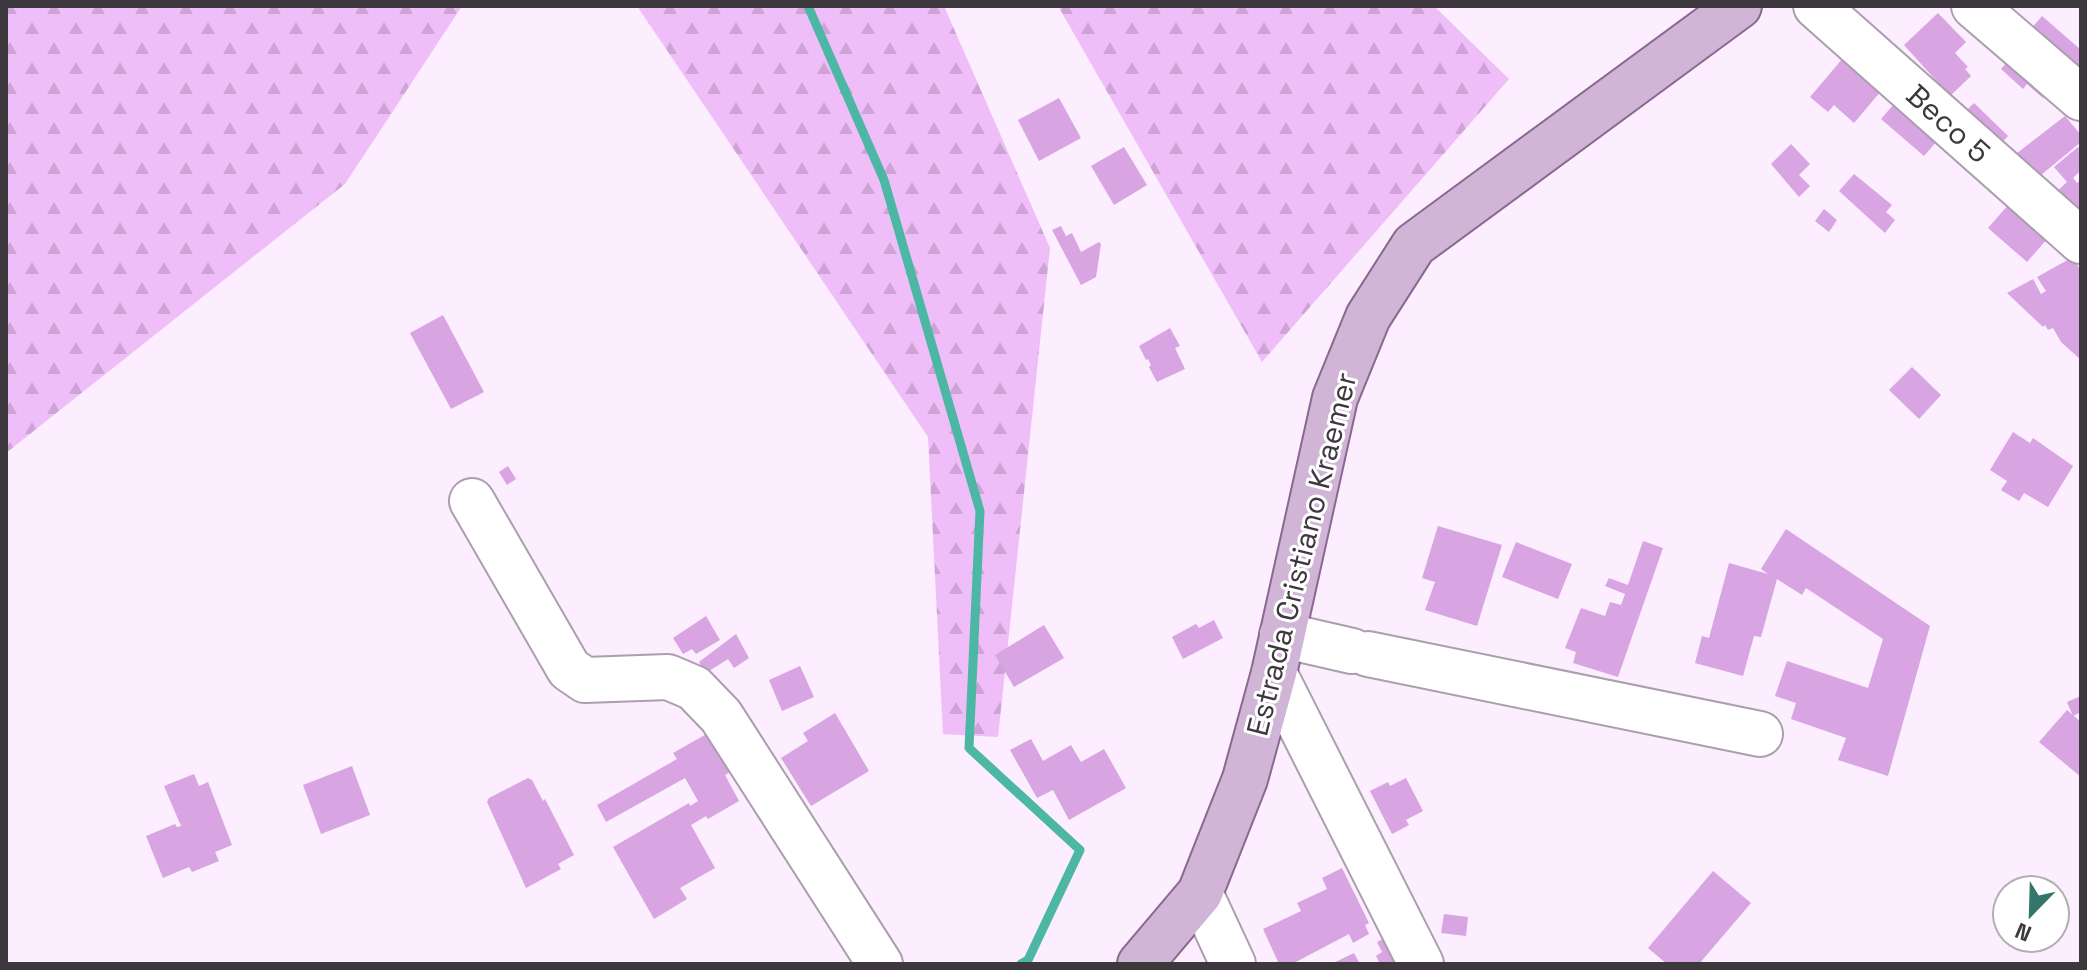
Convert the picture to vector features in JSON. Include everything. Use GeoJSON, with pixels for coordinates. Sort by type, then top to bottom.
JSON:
{"type":"FeatureCollection","features":[{"type":"Feature","properties":{"kind":"main road","name":"Estrada Cristiano Kraemer"},"geometry":{"type":"LineString","coordinates":[[1140,964],[1200,893],[1245,779],[1278,654],[1335,398],[1368,317],[1414,245],[1739,6]]}},
{"type":"Feature","properties":{"kind":"street","name":"Beco 5"},"geometry":{"type":"LineString","coordinates":[[1816,6],[2081,241]]}},
{"type":"Feature","properties":{"kind":"street"},"geometry":{"type":"LineString","coordinates":[[1974,6],[2081,98]]}},
{"type":"Feature","properties":{"kind":"street"},"geometry":{"type":"LineString","coordinates":[[472,501],[569,669],[585,680],[668,677],[694,688],[721,716],[880,964]]}},
{"type":"Feature","properties":{"kind":"street"},"geometry":{"type":"LineString","coordinates":[[1421,964],[1278,654],[1360,653],[1760,734]]}},
{"type":"Feature","properties":{"kind":"street"},"geometry":{"type":"LineString","coordinates":[[1200,893],[1233,964]]}},
{"type":"Feature","properties":{"kind":"green space"},"geometry":{"type":"Polygon","coordinates":[[[6,6],[462,6],[345,184],[6,453],[6,6]]]}},
{"type":"Feature","properties":{"kind":"green space"},"geometry":{"type":"Polygon","coordinates":[[[637,6],[944,6],[1050,248],[998,737],[943,734],[928,437],[637,6]]]}},
{"type":"Feature","properties":{"kind":"green space"},"geometry":{"type":"Polygon","coordinates":[[[1058,6],[1434,6],[1509,79],[1262,362],[1058,6]]]}},
{"type":"Feature","properties":{"kind":"building"},"geometry":{"type":"Polygon","coordinates":[[[1938,13],[1966,42],[1955,53],[1968,67],[1965,69],[1971,76],[1950,96],[1904,45],[1938,13]]]}},
{"type":"Feature","properties":{"kind":"building"},"geometry":{"type":"Polygon","coordinates":[[[2042,16],[2081,50],[2081,63],[2075,70],[2025,36],[2042,16]]]}},
{"type":"Feature","properties":{"kind":"building"},"geometry":{"type":"Polygon","coordinates":[[[1849,51],[1887,84],[1854,123],[1834,105],[1828,112],[1810,97],[1849,51]]]}},
{"type":"Feature","properties":{"kind":"building"},"geometry":{"type":"Polygon","coordinates":[[[2014,54],[2053,87],[2043,98],[2027,84],[2023,89],[2001,69],[2014,54]]]}},
{"type":"Feature","properties":{"kind":"building"},"geometry":{"type":"Polygon","coordinates":[[[1901,96],[1944,133],[1924,156],[1881,119],[1901,96]]]}},
{"type":"Feature","properties":{"kind":"building"},"geometry":{"type":"Polygon","coordinates":[[[1059,98],[1081,138],[1039,161],[1018,120],[1059,98]]]}},
{"type":"Feature","properties":{"kind":"building"},"geometry":{"type":"Polygon","coordinates":[[[1974,103],[2008,136],[2000,145],[1966,111],[1974,103]]]}},
{"type":"Feature","properties":{"kind":"building"},"geometry":{"type":"Polygon","coordinates":[[[2065,116],[2081,135],[2081,142],[2035,180],[2012,157],[2065,116]]]}},
{"type":"Feature","properties":{"kind":"building"},"geometry":{"type":"Polygon","coordinates":[[[1791,144],[1810,164],[1799,175],[1810,186],[1799,197],[1771,164],[1791,144]]]}},
{"type":"Feature","properties":{"kind":"building"},"geometry":{"type":"Polygon","coordinates":[[[1124,147],[1147,185],[1114,205],[1091,166],[1124,147]]]}},
{"type":"Feature","properties":{"kind":"building"},"geometry":{"type":"Polygon","coordinates":[[[2078,147],[2081,151],[2081,174],[2079,172],[2073,178],[2077,183],[2081,180],[2081,217],[2052,196],[2067,182],[2054,167],[2078,147]]]}},
{"type":"Feature","properties":{"kind":"building"},"geometry":{"type":"Polygon","coordinates":[[[1854,174],[1892,205],[1886,212],[1895,220],[1885,233],[1839,191],[1854,174]]]}},
{"type":"Feature","properties":{"kind":"building"},"geometry":{"type":"Polygon","coordinates":[[[2016,196],[2055,230],[2027,262],[1988,228],[2016,196]]]}},
{"type":"Feature","properties":{"kind":"building"},"geometry":{"type":"Polygon","coordinates":[[[1824,209],[1837,220],[1829,232],[1815,221],[1824,209]]]}},
{"type":"Feature","properties":{"kind":"building"},"geometry":{"type":"Polygon","coordinates":[[[1061,226],[1066,236],[1072,233],[1081,252],[1099,242],[1101,244],[1096,277],[1081,285],[1052,230],[1061,226]]]}},
{"type":"Feature","properties":{"kind":"building"},"geometry":{"type":"Polygon","coordinates":[[[2073,257],[2081,272],[2081,360],[2061,342],[2053,328],[2048,330],[2045,325],[2043,327],[2007,293],[2033,279],[2041,294],[2046,291],[2037,277],[2073,257]]]}},
{"type":"Feature","properties":{"kind":"building"},"geometry":{"type":"Polygon","coordinates":[[[443,315],[484,392],[451,409],[410,333],[443,315]]]}},
{"type":"Feature","properties":{"kind":"building"},"geometry":{"type":"Polygon","coordinates":[[[1170,328],[1180,346],[1175,348],[1185,369],[1157,382],[1139,346],[1170,328]]]}},
{"type":"Feature","properties":{"kind":"building"},"geometry":{"type":"Polygon","coordinates":[[[1912,367],[1941,395],[1919,419],[1889,390],[1912,367]]]}},
{"type":"Feature","properties":{"kind":"building"},"geometry":{"type":"Polygon","coordinates":[[[2013,432],[2030,443],[2033,438],[2073,466],[2048,507],[2024,493],[2019,501],[2001,490],[2007,481],[1990,470],[2013,432]]]}},
{"type":"Feature","properties":{"kind":"building"},"geometry":{"type":"Polygon","coordinates":[[[508,466],[516,479],[507,485],[499,472],[508,466]]]}},
{"type":"Feature","properties":{"kind":"building"},"geometry":{"type":"Polygon","coordinates":[[[1438,526],[1502,545],[1477,626],[1425,610],[1435,582],[1422,578],[1438,526]]]}},
{"type":"Feature","properties":{"kind":"building"},"geometry":{"type":"Polygon","coordinates":[[[1786,529],[1930,626],[1888,776],[1838,760],[1846,738],[1791,719],[1796,703],[1775,696],[1787,661],[1868,688],[1883,639],[1806,588],[1802,595],[1777,579],[1761,637],[1754,636],[1743,676],[1695,663],[1702,636],[1709,638],[1729,563],[1768,574],[1761,569],[1786,529]]]}},
{"type":"Feature","properties":{"kind":"building"},"geometry":{"type":"Polygon","coordinates":[[[1643,541],[1663,548],[1618,677],[1573,663],[1576,652],[1565,648],[1581,608],[1605,616],[1610,602],[1621,605],[1625,594],[1605,586],[1609,578],[1628,585],[1643,541]]]}},
{"type":"Feature","properties":{"kind":"building"},"geometry":{"type":"Polygon","coordinates":[[[1516,542],[1572,564],[1558,599],[1502,577],[1516,542]]]}},
{"type":"Feature","properties":{"kind":"building"},"geometry":{"type":"Polygon","coordinates":[[[706,616],[720,640],[696,654],[692,649],[683,654],[673,638],[706,616]]]}},
{"type":"Feature","properties":{"kind":"building"},"geometry":{"type":"Polygon","coordinates":[[[1214,620],[1223,638],[1183,659],[1172,637],[1196,624],[1199,628],[1214,620]]]}},
{"type":"Feature","properties":{"kind":"building"},"geometry":{"type":"Polygon","coordinates":[[[1044,625],[1064,658],[1014,687],[995,655],[1044,625]]]}},
{"type":"Feature","properties":{"kind":"building"},"geometry":{"type":"Polygon","coordinates":[[[736,634],[749,658],[734,668],[728,659],[706,673],[699,662],[736,634]]]}},
{"type":"Feature","properties":{"kind":"building"},"geometry":{"type":"Polygon","coordinates":[[[800,666],[814,697],[782,711],[769,680],[800,666]]]}},
{"type":"Feature","properties":{"kind":"building"},"geometry":{"type":"Polygon","coordinates":[[[2081,696],[2081,712],[2073,716],[2067,702],[2081,696]]]}},
{"type":"Feature","properties":{"kind":"building"},"geometry":{"type":"Polygon","coordinates":[[[2067,710],[2081,722],[2081,777],[2039,742],[2067,710]]]}},
{"type":"Feature","properties":{"kind":"building"},"geometry":{"type":"Polygon","coordinates":[[[835,713],[869,771],[811,806],[781,758],[808,741],[803,733],[835,713]]]}},
{"type":"Feature","properties":{"kind":"building"},"geometry":{"type":"Polygon","coordinates":[[[710,732],[732,771],[725,775],[739,801],[691,825],[715,868],[680,888],[687,899],[654,919],[613,847],[689,803],[690,806],[698,801],[685,778],[606,822],[597,805],[677,759],[673,753],[710,732]]]}},
{"type":"Feature","properties":{"kind":"building"},"geometry":{"type":"Polygon","coordinates":[[[1031,739],[1043,761],[1071,745],[1081,762],[1104,749],[1126,788],[1069,820],[1053,790],[1037,798],[1010,750],[1031,739]]]}},
{"type":"Feature","properties":{"kind":"building"},"geometry":{"type":"Polygon","coordinates":[[[352,766],[370,815],[321,834],[303,785],[352,766]]]}},
{"type":"Feature","properties":{"kind":"building"},"geometry":{"type":"Polygon","coordinates":[[[194,774],[199,786],[208,782],[232,845],[215,852],[219,861],[192,872],[189,867],[163,878],[146,836],[175,824],[181,826],[164,786],[194,774]]]}},
{"type":"Feature","properties":{"kind":"building"},"geometry":{"type":"Polygon","coordinates":[[[528,778],[543,801],[545,799],[574,855],[558,864],[561,869],[526,888],[487,802],[489,798],[528,778]]]}},
{"type":"Feature","properties":{"kind":"building"},"geometry":{"type":"Polygon","coordinates":[[[1406,778],[1423,811],[1406,820],[1409,825],[1392,834],[1370,791],[1406,778]]]}},
{"type":"Feature","properties":{"kind":"building"},"geometry":{"type":"Polygon","coordinates":[[[1342,868],[1369,923],[1365,925],[1369,934],[1353,943],[1349,934],[1292,964],[1279,964],[1263,929],[1301,911],[1297,903],[1327,889],[1322,878],[1342,868]]]}},
{"type":"Feature","properties":{"kind":"building"},"geometry":{"type":"Polygon","coordinates":[[[1713,871],[1751,903],[1699,964],[1667,964],[1648,948],[1713,871]]]}},
{"type":"Feature","properties":{"kind":"building"},"geometry":{"type":"Polygon","coordinates":[[[1444,914],[1468,917],[1466,936],[1441,933],[1444,914]]]}},
{"type":"Feature","properties":{"kind":"building"},"geometry":{"type":"Polygon","coordinates":[[[1392,935],[1406,964],[1380,964],[1376,956],[1382,952],[1377,942],[1392,935]]]}},
{"type":"Feature","properties":{"kind":"building"},"geometry":{"type":"Polygon","coordinates":[[[1354,953],[1360,964],[1331,964],[1354,953]]]}},
{"type":"Feature","properties":{"kind":"waterway"},"geometry":{"type":"LineString","coordinates":[[808,6],[884,180],[980,511],[969,748],[1080,850],[1028,960],[1021,964]]}}]}
